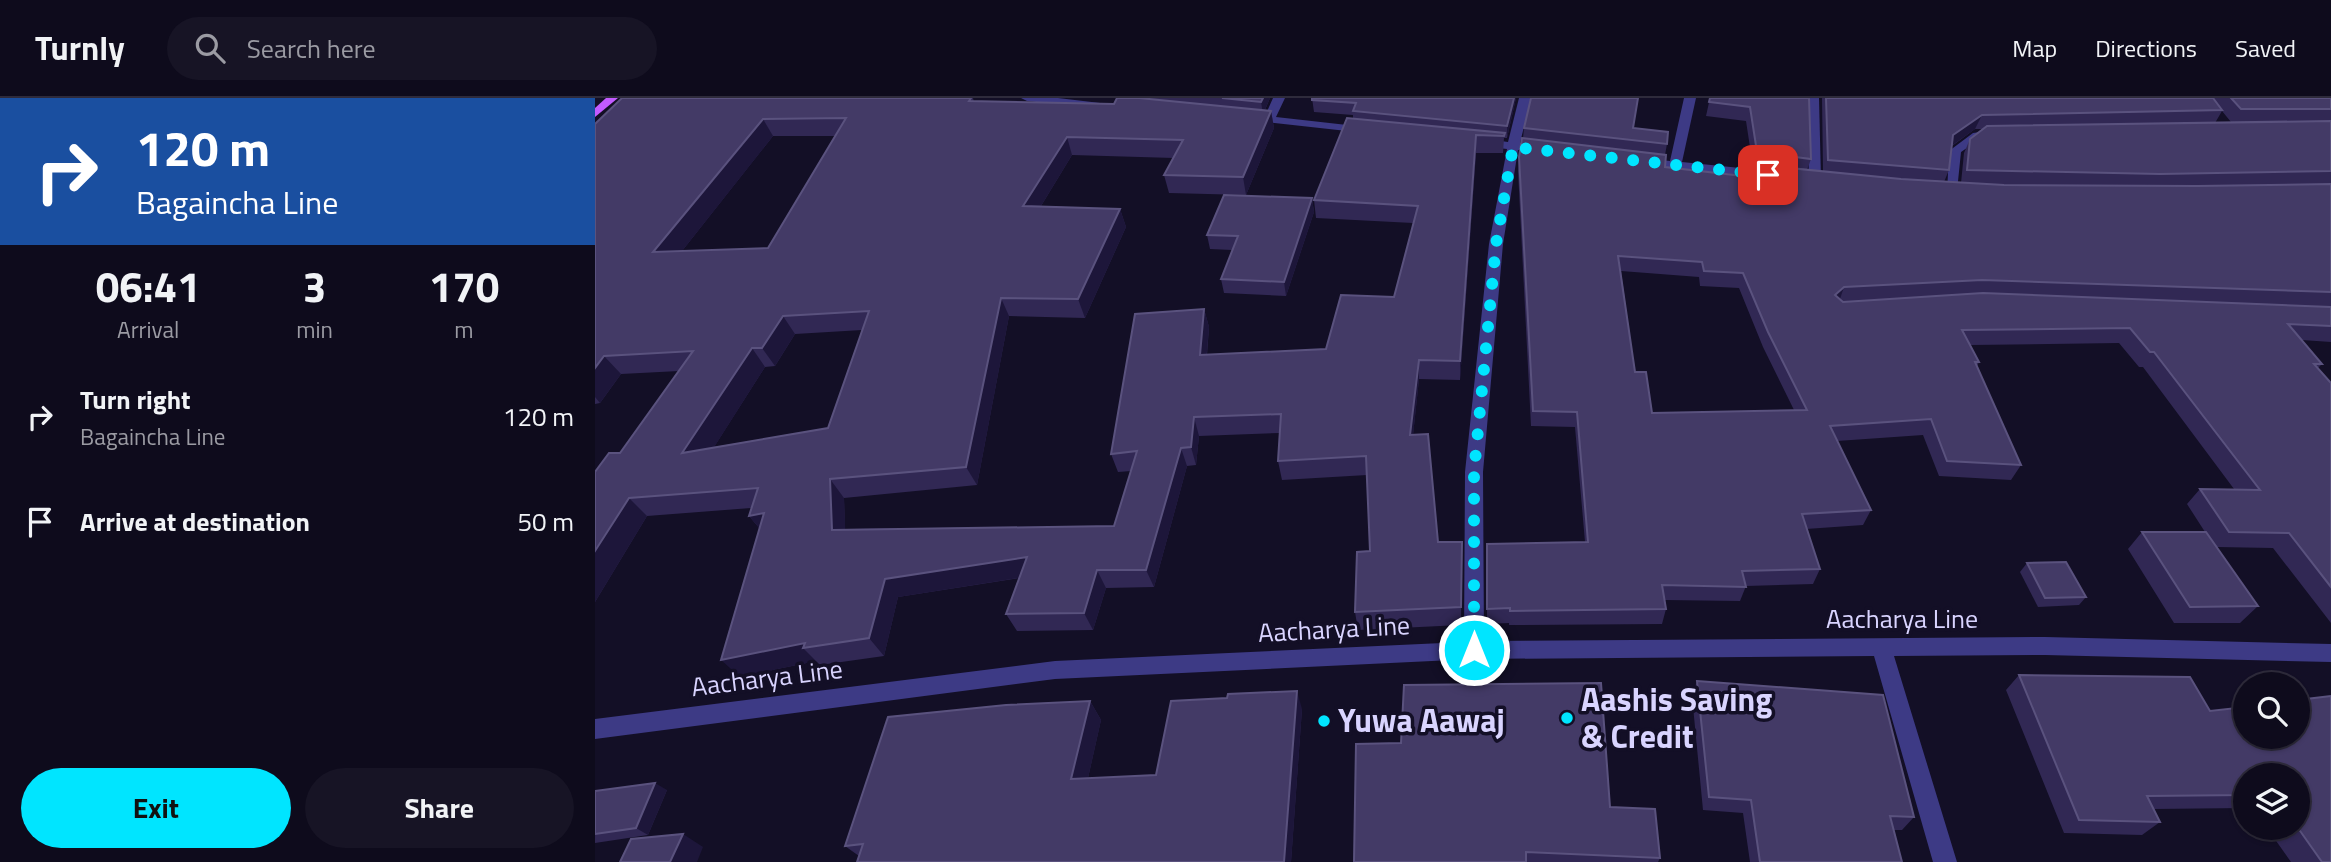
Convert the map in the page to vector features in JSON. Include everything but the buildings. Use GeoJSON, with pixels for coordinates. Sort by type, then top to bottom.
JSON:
{"type":"FeatureCollection","features":[{"type":"Feature","properties":{"kind":"main road"},"geometry":{"type":"LineString","coordinates":[[595,114],[612,98]]}},
{"type":"Feature","properties":{"kind":"street"},"geometry":{"type":"LineString","coordinates":[[1027,98],[1082,101],[1114,107]]}},
{"type":"Feature","properties":{"kind":"street"},"geometry":{"type":"LineString","coordinates":[[1269,120],[1279,98]]}},
{"type":"Feature","properties":{"kind":"street"},"geometry":{"type":"LineString","coordinates":[[1474,650],[1474,472],[1496,244],[1513,147],[1525,98]]}},
{"type":"Feature","properties":{"kind":"street"},"geometry":{"type":"LineString","coordinates":[[1675,166],[1690,98]]}},
{"type":"Feature","properties":{"kind":"street"},"geometry":{"type":"LineString","coordinates":[[1634,161],[1809,179],[1813,98]]}},
{"type":"Feature","properties":{"kind":"street"},"geometry":{"type":"LineString","coordinates":[[1242,118],[1377,131]]}},
{"type":"Feature","properties":{"kind":"street"},"geometry":{"type":"LineString","coordinates":[[1951,191],[1955,151],[1977,135],[2004,134]]}},
{"type":"Feature","properties":{"kind":"street"},"geometry":{"type":"LineString","coordinates":[[1472,141],[1553,151]]}},
{"type":"Feature","properties":{"kind":"street"},"geometry":{"type":"LineString","coordinates":[[1881,646],[1945,862]]}},
{"type":"Feature","properties":{"kind":"street","name":"Aacharya Line"},"geometry":{"type":"LineString","coordinates":[[595,729],[1055,670],[1474,650],[2045,646],[2331,653]]}},
{"type":"Feature","properties":{"kind":"place","name":"Aashis Saving & Credit"},"geometry":{"type":"Point","coordinates":[1567,718]}},
{"type":"Feature","properties":{"kind":"place","name":"Yuwa Aawaj"},"geometry":{"type":"Point","coordinates":[1324,721]}},
{"type":"Feature","properties":{"kind":"route"},"geometry":{"type":"LineString","coordinates":[[1474,650],[1474,472],[1496,244],[1513,147],[1768,175]]}}]}
